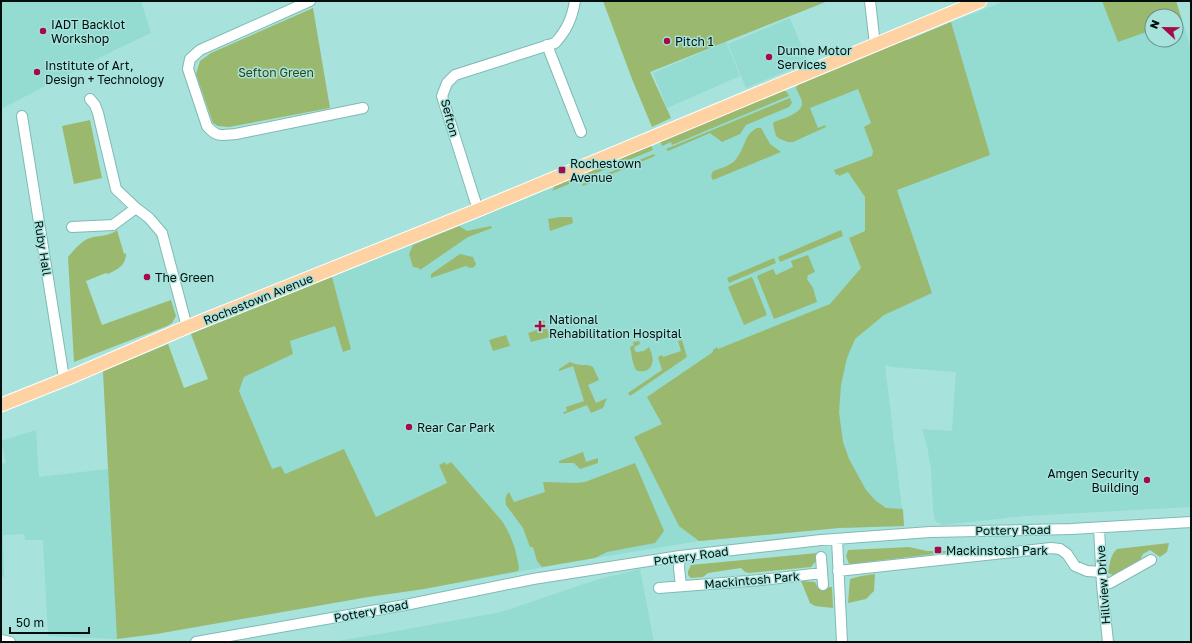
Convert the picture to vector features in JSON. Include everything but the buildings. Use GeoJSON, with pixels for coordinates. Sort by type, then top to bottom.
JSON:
{"type":"FeatureCollection","features":[{"type":"Feature","properties":{"kind":"main road","name":"Rochestown Avenue"},"geometry":{"type":"LineString","coordinates":[[1,405],[187,327],[478,210],[980,1]]}},
{"type":"Feature","properties":{"kind":"street"},"geometry":{"type":"LineString","coordinates":[[310,1],[194,54],[190,59],[188,69],[207,126],[218,136],[236,134],[363,108]]}},
{"type":"Feature","properties":{"kind":"street","name":"Sefton"},"geometry":{"type":"LineString","coordinates":[[478,210],[442,96],[447,83],[455,75],[555,43],[565,31],[573,15],[575,1]]}},
{"type":"Feature","properties":{"kind":"street"},"geometry":{"type":"LineString","coordinates":[[870,1],[875,45]]}},
{"type":"Feature","properties":{"kind":"street"},"geometry":{"type":"LineString","coordinates":[[547,45],[581,132]]}},
{"type":"Feature","properties":{"kind":"street"},"geometry":{"type":"LineString","coordinates":[[90,99],[95,104],[98,113],[116,189],[149,218],[162,233],[187,327]]}},
{"type":"Feature","properties":{"kind":"street","name":"Ruby Hall"},"geometry":{"type":"LineString","coordinates":[[22,116],[63,372],[66,379]]}},
{"type":"Feature","properties":{"kind":"street"},"geometry":{"type":"LineString","coordinates":[[72,228],[112,225],[136,208]]}},
{"type":"Feature","properties":{"kind":"street","name":"Pottery Road"},"geometry":{"type":"LineString","coordinates":[[196,642],[398,606],[499,584],[680,556],[837,539],[930,532],[1099,528],[1191,522]]}},
{"type":"Feature","properties":{"kind":"street","name":"Hillview Drive"},"geometry":{"type":"LineString","coordinates":[[1099,528],[1102,585],[1108,642]]}},
{"type":"Feature","properties":{"kind":"street"},"geometry":{"type":"LineString","coordinates":[[837,539],[842,642]]}},
{"type":"Feature","properties":{"kind":"street"},"geometry":{"type":"LineString","coordinates":[[838,571],[1051,548],[1060,549],[1067,554],[1075,566],[1087,571],[1102,572]]}},
{"type":"Feature","properties":{"kind":"street"},"geometry":{"type":"LineString","coordinates":[[680,556],[679,568],[681,586]]}},
{"type":"Feature","properties":{"kind":"street"},"geometry":{"type":"LineString","coordinates":[[821,557],[823,585]]}},
{"type":"Feature","properties":{"kind":"street"},"geometry":{"type":"LineString","coordinates":[[1102,585],[1110,583],[1151,560]]}},
{"type":"Feature","properties":{"kind":"street","name":"Mackintosh Park"},"geometry":{"type":"LineString","coordinates":[[658,588],[761,580],[822,573]]}},
{"type":"Feature","properties":{"kind":"street"},"geometry":{"type":"LineString","coordinates":[[1,640],[10,642]]}},
{"type":"Feature","properties":{"kind":"shaded area","name":"Institute of Art, Design + Technology"},"geometry":{"type":"Polygon","coordinates":[[[1,1],[141,1],[151,33],[1,109],[1,1]]]}},
{"type":"Feature","properties":{"kind":"shaded area","name":"National Rehabilitation Hospital"},"geometry":{"type":"Polygon","coordinates":[[[1005,1],[1176,1],[1178,8],[1144,8],[1144,48],[1184,48],[1184,26],[1191,48],[1191,507],[1024,516],[942,525],[935,521],[931,469],[922,429],[952,431],[956,372],[891,367],[885,365],[904,526],[839,528],[699,541],[156,634],[117,639],[48,636],[43,540],[25,540],[24,534],[3,535],[4,577],[1,577],[1,464],[6,463],[1,441],[36,430],[39,477],[108,469],[103,371],[168,344],[184,388],[208,379],[191,334],[1005,1]]]}},
{"type":"Feature","properties":{"kind":"shaded area","name":"Dunne Motor Services"},"geometry":{"type":"Polygon","coordinates":[[[790,18],[808,62],[746,88],[728,44],[790,18]]]}},
{"type":"Feature","properties":{"kind":"shaded area"},"geometry":{"type":"Polygon","coordinates":[[[726,42],[740,76],[667,108],[653,73],[726,42]]]}},
{"type":"Feature","properties":{"kind":"shaded area"},"geometry":{"type":"Polygon","coordinates":[[[640,569],[654,642],[331,642],[501,612],[599,579],[640,569]]]}},
{"type":"Feature","properties":{"kind":"green space","name":"Pitch 1"},"geometry":{"type":"Polygon","coordinates":[[[603,1],[828,1],[650,72],[671,118],[652,127],[632,79],[603,1]]]}},
{"type":"Feature","properties":{"kind":"green space"},"geometry":{"type":"Polygon","coordinates":[[[1102,1],[1176,1],[1178,8],[1144,8],[1144,33],[1118,42],[1102,1]]]}},
{"type":"Feature","properties":{"kind":"green space","name":"Sefton Green"},"geometry":{"type":"Polygon","coordinates":[[[313,8],[330,108],[229,127],[218,126],[213,123],[196,74],[200,61],[211,53],[313,8]]]}},
{"type":"Feature","properties":{"kind":"green space"},"geometry":{"type":"Polygon","coordinates":[[[951,22],[990,155],[897,190],[932,293],[884,315],[855,339],[847,358],[841,385],[839,412],[843,442],[849,459],[866,490],[876,501],[886,508],[903,509],[904,526],[839,528],[699,541],[679,526],[634,437],[662,424],[647,397],[713,352],[713,350],[717,347],[718,349],[830,304],[861,268],[849,238],[865,231],[865,197],[848,172],[839,176],[838,174],[836,175],[834,170],[872,156],[873,151],[864,127],[871,123],[858,89],[810,108],[818,128],[825,125],[826,127],[793,142],[788,142],[776,136],[773,124],[774,122],[796,113],[801,107],[802,103],[796,88],[799,82],[905,38],[908,40],[951,22]]]}},
{"type":"Feature","properties":{"kind":"green space"},"geometry":{"type":"Polygon","coordinates":[[[779,90],[786,91],[789,96],[672,145],[671,142],[662,146],[659,139],[779,90]]]}},
{"type":"Feature","properties":{"kind":"green space"},"geometry":{"type":"Polygon","coordinates":[[[790,98],[792,103],[789,107],[746,125],[740,134],[722,142],[710,133],[668,151],[666,149],[790,98]]]}},
{"type":"Feature","properties":{"kind":"green space"},"geometry":{"type":"Polygon","coordinates":[[[90,120],[102,178],[74,184],[62,126],[90,120]]]}},
{"type":"Feature","properties":{"kind":"green space"},"geometry":{"type":"Polygon","coordinates":[[[757,128],[761,128],[770,144],[781,152],[713,180],[711,176],[713,171],[734,161],[739,155],[747,138],[757,128]]]}},
{"type":"Feature","properties":{"kind":"green space"},"geometry":{"type":"Polygon","coordinates":[[[650,143],[653,150],[552,191],[554,188],[552,184],[650,143]]]}},
{"type":"Feature","properties":{"kind":"green space"},"geometry":{"type":"Polygon","coordinates":[[[654,154],[655,156],[583,186],[582,184],[654,154]]]}},
{"type":"Feature","properties":{"kind":"green space"},"geometry":{"type":"Polygon","coordinates":[[[572,217],[573,223],[550,231],[548,219],[572,217]]]}},
{"type":"Feature","properties":{"kind":"green space"},"geometry":{"type":"Polygon","coordinates":[[[459,226],[467,231],[491,226],[492,228],[468,237],[420,270],[419,268],[413,267],[409,254],[413,245],[459,226]]]}},
{"type":"Feature","properties":{"kind":"green space"},"geometry":{"type":"Polygon","coordinates":[[[117,230],[124,254],[126,253],[125,261],[118,269],[86,281],[102,325],[171,300],[176,316],[172,323],[167,326],[74,362],[68,257],[87,239],[107,235],[117,230]]]}},
{"type":"Feature","properties":{"kind":"green space"},"geometry":{"type":"Polygon","coordinates":[[[841,230],[843,236],[780,262],[778,257],[841,230]]]}},
{"type":"Feature","properties":{"kind":"green space"},"geometry":{"type":"Polygon","coordinates":[[[460,254],[473,257],[476,264],[474,267],[470,268],[466,266],[431,278],[431,274],[460,254]]]}},
{"type":"Feature","properties":{"kind":"green space"},"geometry":{"type":"Polygon","coordinates":[[[808,255],[815,272],[808,275],[807,279],[813,288],[817,302],[774,319],[757,276],[773,269],[776,275],[793,267],[791,261],[808,255]]]}},
{"type":"Feature","properties":{"kind":"green space"},"geometry":{"type":"Polygon","coordinates":[[[774,258],[776,263],[729,283],[727,278],[774,258]]]}},
{"type":"Feature","properties":{"kind":"green space"},"geometry":{"type":"Polygon","coordinates":[[[332,277],[351,349],[343,352],[335,326],[290,341],[293,354],[244,377],[239,391],[272,469],[281,466],[285,474],[344,449],[376,517],[447,483],[439,465],[445,462],[446,465],[451,462],[502,521],[515,549],[519,568],[518,571],[424,589],[368,597],[156,634],[117,639],[103,371],[168,344],[184,388],[208,379],[191,334],[332,277]]]}},
{"type":"Feature","properties":{"kind":"green space"},"geometry":{"type":"Polygon","coordinates":[[[752,277],[767,315],[744,325],[728,287],[752,277]]]}},
{"type":"Feature","properties":{"kind":"green space"},"geometry":{"type":"Polygon","coordinates":[[[544,320],[550,337],[531,342],[528,333],[543,328],[541,321],[544,320]]]}},
{"type":"Feature","properties":{"kind":"green space"},"geometry":{"type":"Polygon","coordinates":[[[506,335],[510,346],[493,351],[489,340],[506,335]]]}},
{"type":"Feature","properties":{"kind":"green space"},"geometry":{"type":"Polygon","coordinates":[[[682,340],[687,357],[630,396],[628,393],[662,370],[658,357],[662,355],[663,357],[681,351],[678,341],[682,340]]]}},
{"type":"Feature","properties":{"kind":"green space"},"geometry":{"type":"Polygon","coordinates":[[[639,341],[640,344],[634,347],[635,351],[644,351],[649,347],[653,361],[648,370],[636,370],[633,362],[630,347],[634,345],[633,342],[639,341]]]}},
{"type":"Feature","properties":{"kind":"green space"},"geometry":{"type":"Polygon","coordinates":[[[570,362],[593,367],[599,380],[588,385],[596,403],[607,398],[603,408],[591,413],[587,405],[564,414],[563,412],[567,411],[566,407],[584,401],[573,366],[559,371],[559,369],[570,362]]]}},
{"type":"Feature","properties":{"kind":"green space"},"geometry":{"type":"Polygon","coordinates":[[[583,452],[586,462],[598,458],[598,463],[580,469],[574,463],[559,463],[559,461],[583,452]]]}},
{"type":"Feature","properties":{"kind":"green space"},"geometry":{"type":"Polygon","coordinates":[[[635,463],[664,531],[655,543],[607,552],[595,558],[542,567],[537,561],[533,547],[530,547],[523,528],[506,505],[505,501],[509,492],[514,502],[545,492],[543,482],[585,482],[635,463]]]}},
{"type":"Feature","properties":{"kind":"green space"},"geometry":{"type":"Polygon","coordinates":[[[1169,543],[1167,552],[1160,557],[1150,550],[1143,554],[1140,560],[1113,575],[1108,573],[1112,557],[1117,549],[1169,543]]]}},
{"type":"Feature","properties":{"kind":"green space"},"geometry":{"type":"Polygon","coordinates":[[[909,547],[927,551],[960,551],[849,564],[846,556],[848,550],[909,547]]]}},
{"type":"Feature","properties":{"kind":"green space"},"geometry":{"type":"Polygon","coordinates":[[[817,553],[816,561],[811,567],[749,573],[745,572],[741,568],[708,573],[703,577],[691,578],[688,575],[691,565],[817,553]]]}},
{"type":"Feature","properties":{"kind":"green space"},"geometry":{"type":"Polygon","coordinates":[[[875,574],[874,591],[866,599],[848,603],[850,579],[875,574]]]}},
{"type":"Feature","properties":{"kind":"green space"},"geometry":{"type":"Polygon","coordinates":[[[801,581],[815,582],[818,588],[832,587],[833,608],[815,606],[810,603],[801,581]]]}},
{"type":"Feature","properties":{"kind":"place","name":"IADT Backlot Workshop"},"geometry":{"type":"Point","coordinates":[43,31]}},
{"type":"Feature","properties":{"kind":"place","name":"Pitch 1"},"geometry":{"type":"Point","coordinates":[667,41]}},
{"type":"Feature","properties":{"kind":"place","name":"Dunne Motor Services"},"geometry":{"type":"Point","coordinates":[769,57]}},
{"type":"Feature","properties":{"kind":"place","name":"Institute of Art, Design + Technology"},"geometry":{"type":"Point","coordinates":[37,72]}},
{"type":"Feature","properties":{"kind":"place","name":"Rochestown Avenue"},"geometry":{"type":"Point","coordinates":[562,170]}},
{"type":"Feature","properties":{"kind":"place","name":"The Green"},"geometry":{"type":"Point","coordinates":[147,277]}},
{"type":"Feature","properties":{"kind":"place","name":"National Rehabilitation Hospital"},"geometry":{"type":"Point","coordinates":[540,326]}},
{"type":"Feature","properties":{"kind":"place","name":"Rear Car Park"},"geometry":{"type":"Point","coordinates":[409,427]}},
{"type":"Feature","properties":{"kind":"place","name":"Amgen Security Building"},"geometry":{"type":"Point","coordinates":[1147,480]}},
{"type":"Feature","properties":{"kind":"place","name":"Mackinstosh Park"},"geometry":{"type":"Point","coordinates":[938,550]}}]}
